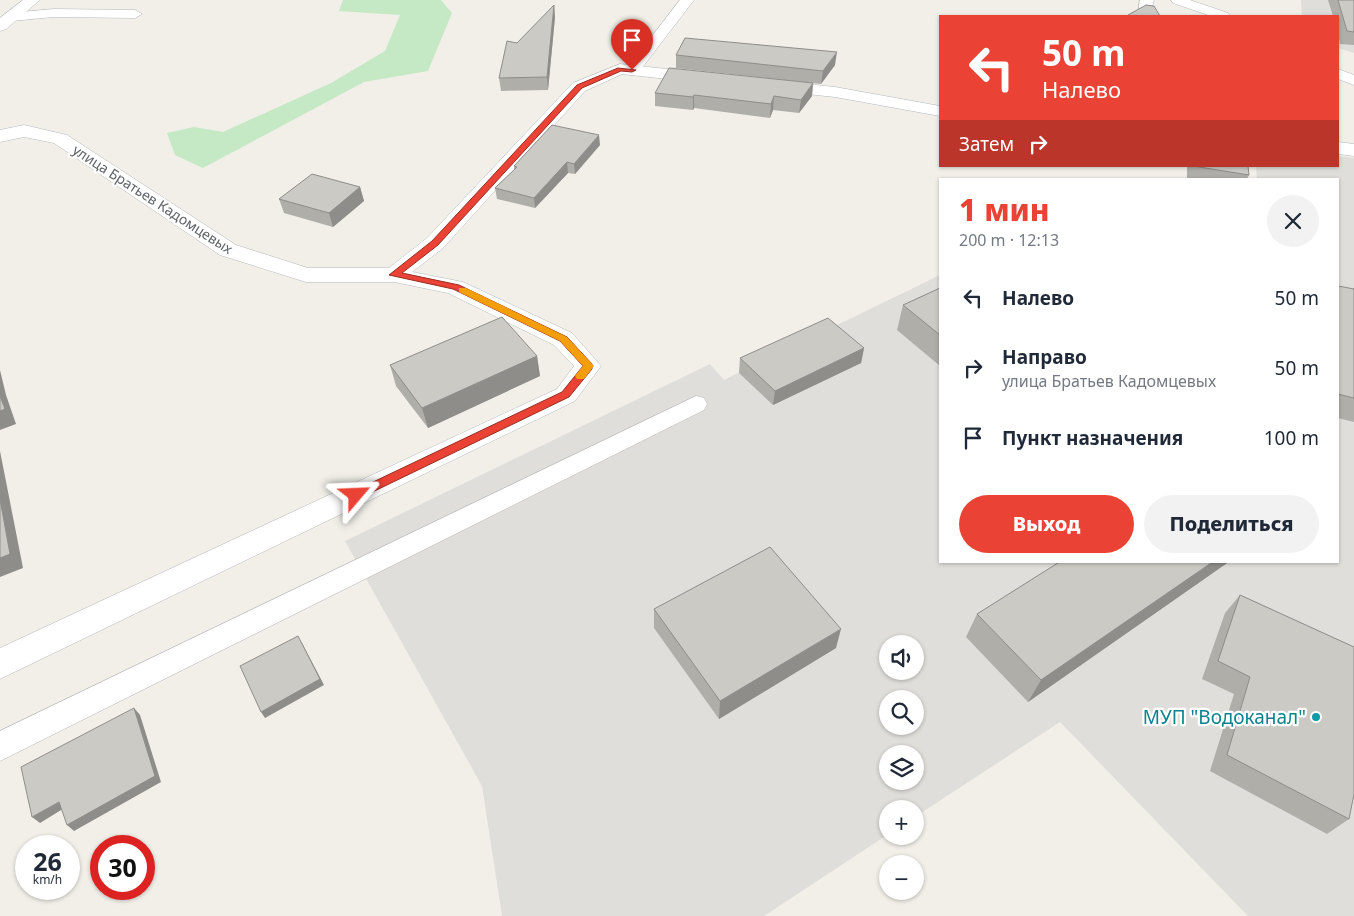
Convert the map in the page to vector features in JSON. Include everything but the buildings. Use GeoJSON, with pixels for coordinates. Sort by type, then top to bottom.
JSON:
{"type":"FeatureCollection","features":[{"type":"Feature","properties":{"kind":"street"},"geometry":{"type":"LineString","coordinates":[[6,22],[32,0]]}},
{"type":"Feature","properties":{"kind":"street"},"geometry":{"type":"LineString","coordinates":[[394,275],[435,243],[579,87],[620,69],[720,80]]}},
{"type":"Feature","properties":{"kind":"street"},"geometry":{"type":"LineString","coordinates":[[758,84],[836,92],[939,111]]}},
{"type":"Feature","properties":{"kind":"street","name":"улица Братьев Кадомцевых"},"geometry":{"type":"LineString","coordinates":[[0,136],[24,131],[60,139],[228,250],[306,275],[394,275],[455,287],[563,339],[588,366],[566,395],[0,664]]}},
{"type":"Feature","properties":{"kind":"street"},"geometry":{"type":"LineString","coordinates":[[1339,148],[1354,150]]}},
{"type":"Feature","properties":{"kind":"lane"},"geometry":{"type":"LineString","coordinates":[[632,70],[687,0]]}},
{"type":"Feature","properties":{"kind":"lane"},"geometry":{"type":"LineString","coordinates":[[1178,0],[1220,15]]}},
{"type":"Feature","properties":{"kind":"lane"},"geometry":{"type":"LineString","coordinates":[[6,22],[54,13],[135,14]]}},
{"type":"Feature","properties":{"kind":"lane"},"geometry":{"type":"LineString","coordinates":[[1339,74],[1354,82]]}},
{"type":"Feature","properties":{"kind":"lane"},"geometry":{"type":"LineString","coordinates":[[0,746],[696,404]]}},
{"type":"Feature","properties":{"kind":"shaded area"},"geometry":{"type":"Polygon","coordinates":[[[1301,0],[1354,0],[1354,53],[1339,48],[1339,15],[1302,15],[1301,0]]]}},
{"type":"Feature","properties":{"kind":"shaded area"},"geometry":{"type":"Polygon","coordinates":[[[1339,156],[1354,158],[1354,916],[1248,916],[1060,722],[924,811],[924,800],[879,800],[879,840],[764,916],[502,916],[482,786],[345,541],[710,364],[724,380],[939,275],[939,563],[1339,563],[1339,178],[1257,178],[1256,167],[1339,167],[1339,156]]]}},
{"type":"Feature","properties":{"kind":"green space"},"geometry":{"type":"Polygon","coordinates":[[[343,0],[441,0],[452,13],[428,71],[364,82],[203,168],[175,155],[167,133],[194,127],[223,132],[331,83],[385,51],[400,15],[339,11],[343,0]]]}},
{"type":"Feature","properties":{"kind":"slow traffic"},"geometry":{"type":"LineString","coordinates":[[463,290],[563,339],[588,366],[580,376]]}},
{"type":"Feature","properties":{"kind":"place","name":"МУП \"Водоканал\""},"geometry":{"type":"Point","coordinates":[1316,717]}},
{"type":"Feature","properties":{"kind":"route"},"geometry":{"type":"LineString","coordinates":[[356,495],[566,395],[588,366],[563,339],[455,287],[394,275],[435,243],[579,87],[620,69],[632,70]]}}]}
